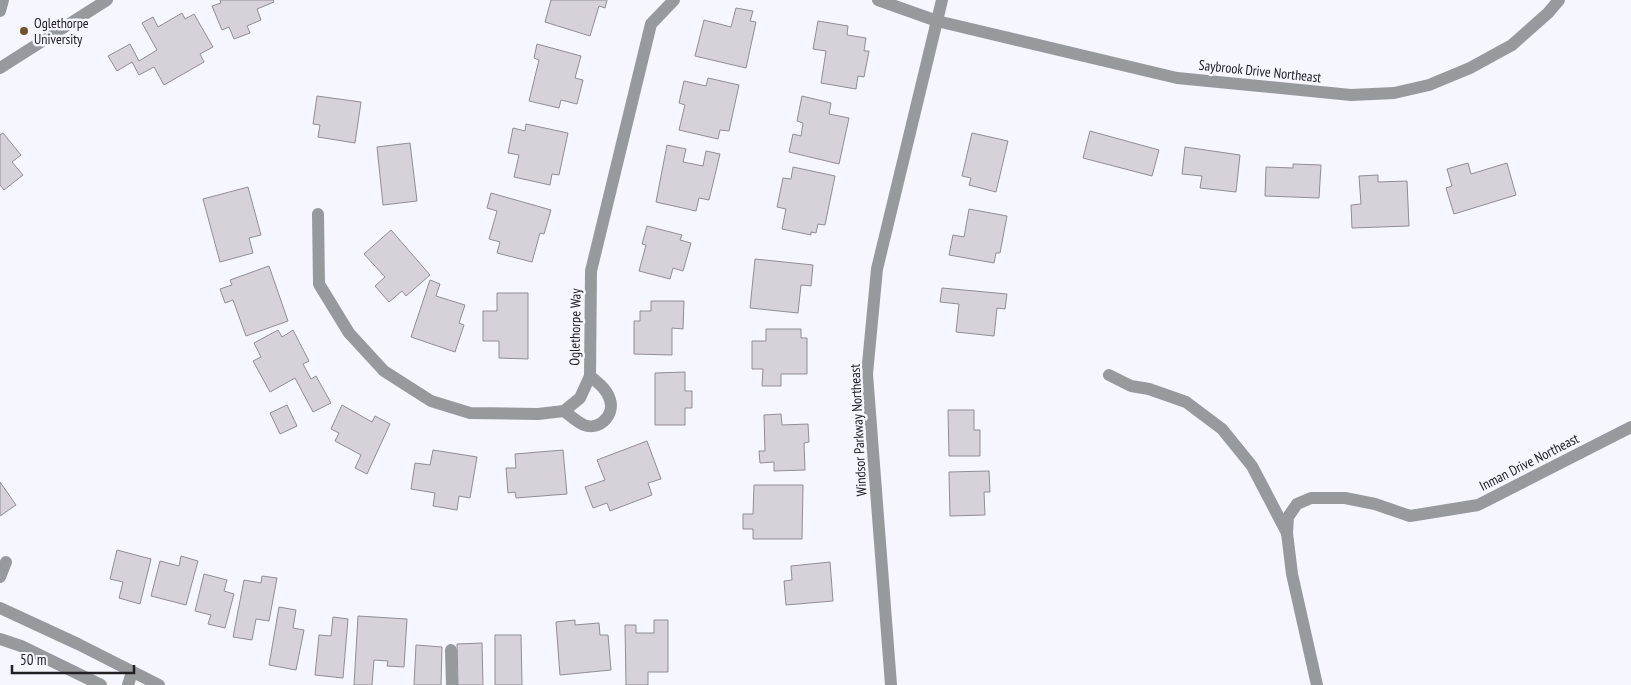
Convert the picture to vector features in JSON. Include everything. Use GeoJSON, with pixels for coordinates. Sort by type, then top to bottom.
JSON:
{"type":"FeatureCollection","features":[{"type":"Feature","properties":{"kind":"street"},"geometry":{"type":"LineString","coordinates":[[0,11],[4,0]]}},
{"type":"Feature","properties":{"kind":"street"},"geometry":{"type":"LineString","coordinates":[[0,68],[107,0]]}},
{"type":"Feature","properties":{"kind":"street","name":"Oglethorpe Way"},"geometry":{"type":"LineString","coordinates":[[564,411],[580,398],[590,376],[591,271],[652,24],[674,0]]}},
{"type":"Feature","properties":{"kind":"street"},"geometry":{"type":"LineString","coordinates":[[878,0],[937,20]]}},
{"type":"Feature","properties":{"kind":"street","name":"Windsor Parkway Northeast"},"geometry":{"type":"LineString","coordinates":[[892,685],[867,374],[877,269],[942,0]]}},
{"type":"Feature","properties":{"kind":"street","name":"Saybrook Drive Northeast"},"geometry":{"type":"LineString","coordinates":[[937,20],[1177,78],[1352,96],[1394,94],[1429,86],[1470,68],[1512,45],[1548,14],[1559,0]]}},
{"type":"Feature","properties":{"kind":"street"},"geometry":{"type":"LineString","coordinates":[[318,214],[319,284],[349,333],[384,370],[432,401],[470,413],[538,414],[564,411],[585,426],[596,426],[605,420],[610,411],[611,402],[606,390],[590,376]]}},
{"type":"Feature","properties":{"kind":"street"},"geometry":{"type":"LineString","coordinates":[[1110,376],[1131,386],[1149,389],[1186,402],[1222,429],[1252,466],[1287,533]]}},
{"type":"Feature","properties":{"kind":"street","name":"Inman Drive Northeast"},"geometry":{"type":"LineString","coordinates":[[1317,685],[1292,574],[1287,533],[1288,517],[1297,504],[1311,498],[1345,498],[1375,504],[1410,516],[1478,505],[1631,427]]}},
{"type":"Feature","properties":{"kind":"street"},"geometry":{"type":"LineString","coordinates":[[0,577],[6,562]]}},
{"type":"Feature","properties":{"kind":"street"},"geometry":{"type":"LineString","coordinates":[[0,608],[78,644],[159,685]]}},
{"type":"Feature","properties":{"kind":"street"},"geometry":{"type":"LineString","coordinates":[[0,639],[21,646],[100,685]]}},
{"type":"Feature","properties":{"kind":"street"},"geometry":{"type":"LineString","coordinates":[[451,650],[452,685]]}},
{"type":"Feature","properties":{"kind":"street"},"geometry":{"type":"LineString","coordinates":[[128,685],[132,672]]}},
{"type":"Feature","properties":{"kind":"building"},"geometry":{"type":"Polygon","coordinates":[[[220,0],[273,0],[274,2],[257,9],[261,20],[247,26],[250,33],[234,39],[229,27],[222,30],[212,6],[221,3],[220,0]]]}},
{"type":"Feature","properties":{"kind":"building"},"geometry":{"type":"Polygon","coordinates":[[[551,0],[607,0],[605,8],[599,6],[590,36],[545,22],[551,0]]]}},
{"type":"Feature","properties":{"kind":"building"},"geometry":{"type":"Polygon","coordinates":[[[736,8],[753,11],[750,21],[756,22],[746,68],[695,56],[704,20],[731,27],[736,8]]]}},
{"type":"Feature","properties":{"kind":"building"},"geometry":{"type":"Polygon","coordinates":[[[182,13],[185,19],[194,14],[213,47],[200,54],[204,62],[164,85],[154,67],[139,75],[132,62],[117,71],[108,56],[130,44],[139,61],[157,50],[142,23],[153,17],[158,27],[182,13]]]}},
{"type":"Feature","properties":{"kind":"building"},"geometry":{"type":"Polygon","coordinates":[[[818,21],[848,26],[847,35],[866,38],[864,51],[869,51],[864,77],[858,76],[856,89],[821,83],[826,51],[813,49],[818,21]]]}},
{"type":"Feature","properties":{"kind":"building"},"geometry":{"type":"Polygon","coordinates":[[[537,44],[581,56],[575,78],[583,80],[577,104],[561,100],[559,108],[529,101],[539,60],[534,58],[537,44]]]}},
{"type":"Feature","properties":{"kind":"building"},"geometry":{"type":"Polygon","coordinates":[[[708,78],[739,85],[729,131],[720,130],[718,139],[679,130],[685,105],[679,103],[684,81],[706,86],[708,78]]]}},
{"type":"Feature","properties":{"kind":"building"},"geometry":{"type":"Polygon","coordinates":[[[317,96],[361,102],[355,143],[318,137],[320,125],[313,124],[317,96]]]}},
{"type":"Feature","properties":{"kind":"building"},"geometry":{"type":"Polygon","coordinates":[[[802,96],[831,103],[829,114],[849,118],[839,164],[789,152],[793,134],[801,136],[803,123],[797,121],[802,96]]]}},
{"type":"Feature","properties":{"kind":"building"},"geometry":{"type":"Polygon","coordinates":[[[526,124],[568,133],[559,175],[552,174],[550,185],[514,177],[519,155],[508,153],[513,128],[525,131],[526,124]]]}},
{"type":"Feature","properties":{"kind":"building"},"geometry":{"type":"Polygon","coordinates":[[[1090,131],[1159,150],[1152,176],[1083,158],[1090,131]]]}},
{"type":"Feature","properties":{"kind":"building"},"geometry":{"type":"Polygon","coordinates":[[[3,133],[21,155],[12,162],[23,175],[4,190],[0,185],[0,135],[3,133]]]}},
{"type":"Feature","properties":{"kind":"building"},"geometry":{"type":"Polygon","coordinates":[[[972,133],[1008,141],[996,192],[969,185],[971,178],[962,176],[972,133]]]}},
{"type":"Feature","properties":{"kind":"building"},"geometry":{"type":"Polygon","coordinates":[[[410,143],[417,201],[383,205],[377,147],[410,143]]]}},
{"type":"Feature","properties":{"kind":"building"},"geometry":{"type":"Polygon","coordinates":[[[667,145],[686,149],[683,162],[703,166],[706,151],[720,154],[709,200],[699,198],[696,211],[656,202],[667,145]]]}},
{"type":"Feature","properties":{"kind":"building"},"geometry":{"type":"Polygon","coordinates":[[[1185,147],[1240,155],[1236,192],[1200,188],[1202,176],[1182,174],[1185,147]]]}},
{"type":"Feature","properties":{"kind":"building"},"geometry":{"type":"Polygon","coordinates":[[[1468,163],[1471,174],[1507,163],[1516,195],[1454,214],[1446,188],[1452,186],[1447,169],[1468,163]]]}},
{"type":"Feature","properties":{"kind":"building"},"geometry":{"type":"Polygon","coordinates":[[[1293,164],[1321,165],[1319,198],[1265,196],[1266,167],[1293,168],[1293,164]]]}},
{"type":"Feature","properties":{"kind":"building"},"geometry":{"type":"Polygon","coordinates":[[[793,167],[835,176],[825,225],[818,224],[816,233],[811,232],[811,235],[782,229],[786,209],[777,207],[783,178],[791,179],[793,167]]]}},
{"type":"Feature","properties":{"kind":"building"},"geometry":{"type":"Polygon","coordinates":[[[1378,175],[1378,182],[1407,181],[1409,226],[1352,228],[1351,205],[1361,204],[1359,176],[1378,175]]]}},
{"type":"Feature","properties":{"kind":"building"},"geometry":{"type":"Polygon","coordinates":[[[248,187],[261,235],[249,238],[253,253],[220,262],[203,199],[248,187]]]}},
{"type":"Feature","properties":{"kind":"building"},"geometry":{"type":"Polygon","coordinates":[[[491,193],[551,210],[544,234],[540,233],[532,262],[497,253],[500,242],[489,239],[497,211],[487,208],[491,193]]]}},
{"type":"Feature","properties":{"kind":"building"},"geometry":{"type":"Polygon","coordinates":[[[969,209],[1007,216],[1000,253],[996,253],[994,263],[949,255],[953,235],[964,237],[969,209]]]}},
{"type":"Feature","properties":{"kind":"building"},"geometry":{"type":"Polygon","coordinates":[[[647,226],[682,235],[680,240],[691,243],[683,271],[673,268],[670,279],[639,271],[646,245],[642,244],[647,226]]]}},
{"type":"Feature","properties":{"kind":"building"},"geometry":{"type":"Polygon","coordinates":[[[391,230],[430,275],[406,296],[402,291],[389,302],[375,286],[385,277],[364,254],[391,230]]]}},
{"type":"Feature","properties":{"kind":"building"},"geometry":{"type":"Polygon","coordinates":[[[755,259],[813,265],[811,286],[801,285],[798,313],[750,308],[755,259]]]}},
{"type":"Feature","properties":{"kind":"building"},"geometry":{"type":"Polygon","coordinates":[[[269,266],[288,321],[246,336],[233,300],[225,303],[220,289],[232,285],[230,280],[269,266]]]}},
{"type":"Feature","properties":{"kind":"building"},"geometry":{"type":"Polygon","coordinates":[[[430,280],[440,284],[436,296],[465,305],[459,323],[464,325],[455,352],[411,337],[430,280]]]}},
{"type":"Feature","properties":{"kind":"building"},"geometry":{"type":"Polygon","coordinates":[[[942,288],[1007,294],[1005,309],[997,308],[994,336],[956,332],[959,304],[940,302],[942,288]]]}},
{"type":"Feature","properties":{"kind":"building"},"geometry":{"type":"Polygon","coordinates":[[[497,293],[528,293],[528,359],[499,358],[499,341],[483,341],[483,311],[497,311],[497,293]]]}},
{"type":"Feature","properties":{"kind":"building"},"geometry":{"type":"Polygon","coordinates":[[[651,301],[684,301],[683,329],[672,328],[672,355],[634,354],[634,321],[640,321],[640,311],[651,311],[651,301]]]}},
{"type":"Feature","properties":{"kind":"building"},"geometry":{"type":"Polygon","coordinates":[[[766,329],[801,329],[801,338],[807,338],[807,374],[781,374],[781,386],[762,386],[763,369],[752,369],[752,341],[766,341],[766,329]]]}},
{"type":"Feature","properties":{"kind":"building"},"geometry":{"type":"Polygon","coordinates":[[[278,330],[282,337],[293,330],[309,361],[303,364],[311,379],[316,376],[331,403],[313,412],[295,378],[270,392],[253,361],[261,357],[254,343],[278,330]]]}},
{"type":"Feature","properties":{"kind":"building"},"geometry":{"type":"Polygon","coordinates":[[[685,372],[685,391],[692,391],[692,408],[685,408],[685,425],[655,425],[655,373],[685,372]]]}},
{"type":"Feature","properties":{"kind":"building"},"geometry":{"type":"Polygon","coordinates":[[[287,405],[297,426],[280,434],[270,413],[287,405]]]}},
{"type":"Feature","properties":{"kind":"building"},"geometry":{"type":"Polygon","coordinates":[[[342,405],[372,422],[375,416],[390,424],[367,474],[355,468],[361,455],[335,441],[339,433],[331,429],[342,405]]]}},
{"type":"Feature","properties":{"kind":"building"},"geometry":{"type":"Polygon","coordinates":[[[948,410],[974,410],[974,430],[980,430],[980,456],[949,456],[948,410]]]}},
{"type":"Feature","properties":{"kind":"building"},"geometry":{"type":"Polygon","coordinates":[[[781,414],[782,425],[808,424],[809,442],[804,443],[805,470],[774,471],[774,462],[760,463],[759,451],[765,451],[764,415],[781,414]]]}},
{"type":"Feature","properties":{"kind":"building"},"geometry":{"type":"Polygon","coordinates":[[[647,441],[661,479],[648,483],[652,495],[610,511],[607,503],[593,508],[585,487],[605,480],[597,460],[647,441]]]}},
{"type":"Feature","properties":{"kind":"building"},"geometry":{"type":"Polygon","coordinates":[[[433,450],[477,457],[470,498],[459,496],[457,510],[433,506],[435,493],[411,489],[415,463],[430,465],[433,450]]]}},
{"type":"Feature","properties":{"kind":"building"},"geometry":{"type":"Polygon","coordinates":[[[563,450],[567,494],[516,498],[515,492],[508,493],[506,468],[516,468],[515,454],[563,450]]]}},
{"type":"Feature","properties":{"kind":"building"},"geometry":{"type":"Polygon","coordinates":[[[989,471],[990,492],[984,492],[985,515],[950,516],[949,472],[989,471]]]}},
{"type":"Feature","properties":{"kind":"building"},"geometry":{"type":"Polygon","coordinates":[[[0,482],[16,505],[0,516],[0,482]]]}},
{"type":"Feature","properties":{"kind":"building"},"geometry":{"type":"Polygon","coordinates":[[[754,485],[803,485],[802,539],[753,539],[753,529],[743,529],[743,514],[753,514],[754,485]]]}},
{"type":"Feature","properties":{"kind":"building"},"geometry":{"type":"Polygon","coordinates":[[[117,550],[151,559],[140,604],[119,598],[123,582],[110,579],[117,550]]]}},
{"type":"Feature","properties":{"kind":"building"},"geometry":{"type":"Polygon","coordinates":[[[181,556],[198,561],[186,605],[151,596],[160,561],[179,566],[181,556]]]}},
{"type":"Feature","properties":{"kind":"building"},"geometry":{"type":"Polygon","coordinates":[[[830,562],[833,601],[786,605],[784,581],[792,580],[791,566],[830,562]]]}},
{"type":"Feature","properties":{"kind":"building"},"geometry":{"type":"Polygon","coordinates":[[[204,574],[227,580],[224,591],[234,594],[225,628],[208,624],[211,615],[195,611],[204,574]]]}},
{"type":"Feature","properties":{"kind":"building"},"geometry":{"type":"Polygon","coordinates":[[[262,576],[277,578],[269,621],[256,619],[252,640],[233,637],[244,580],[261,583],[262,576]]]}},
{"type":"Feature","properties":{"kind":"building"},"geometry":{"type":"Polygon","coordinates":[[[279,607],[296,610],[293,628],[304,630],[296,670],[269,665],[279,607]]]}},
{"type":"Feature","properties":{"kind":"building"},"geometry":{"type":"Polygon","coordinates":[[[358,616],[407,619],[404,667],[387,666],[388,661],[374,660],[372,685],[354,685],[358,616]]]}},
{"type":"Feature","properties":{"kind":"building"},"geometry":{"type":"Polygon","coordinates":[[[333,617],[348,619],[343,678],[315,675],[319,635],[331,636],[333,617]]]}},
{"type":"Feature","properties":{"kind":"building"},"geometry":{"type":"Polygon","coordinates":[[[575,620],[575,625],[599,623],[600,635],[608,635],[611,670],[560,675],[556,622],[575,620]]]}},
{"type":"Feature","properties":{"kind":"building"},"geometry":{"type":"Polygon","coordinates":[[[654,620],[668,620],[668,672],[648,672],[648,685],[626,685],[625,625],[636,625],[636,633],[654,633],[654,620]]]}},
{"type":"Feature","properties":{"kind":"building"},"geometry":{"type":"Polygon","coordinates":[[[495,635],[521,635],[522,685],[495,685],[495,635]]]}},
{"type":"Feature","properties":{"kind":"building"},"geometry":{"type":"Polygon","coordinates":[[[482,643],[483,685],[458,685],[457,644],[482,643]]]}},
{"type":"Feature","properties":{"kind":"building"},"geometry":{"type":"Polygon","coordinates":[[[416,645],[442,647],[441,685],[414,685],[416,645]]]}},
{"type":"Feature","properties":{"kind":"place","name":"Oglethorpe University"},"geometry":{"type":"Point","coordinates":[24,31]}}]}
